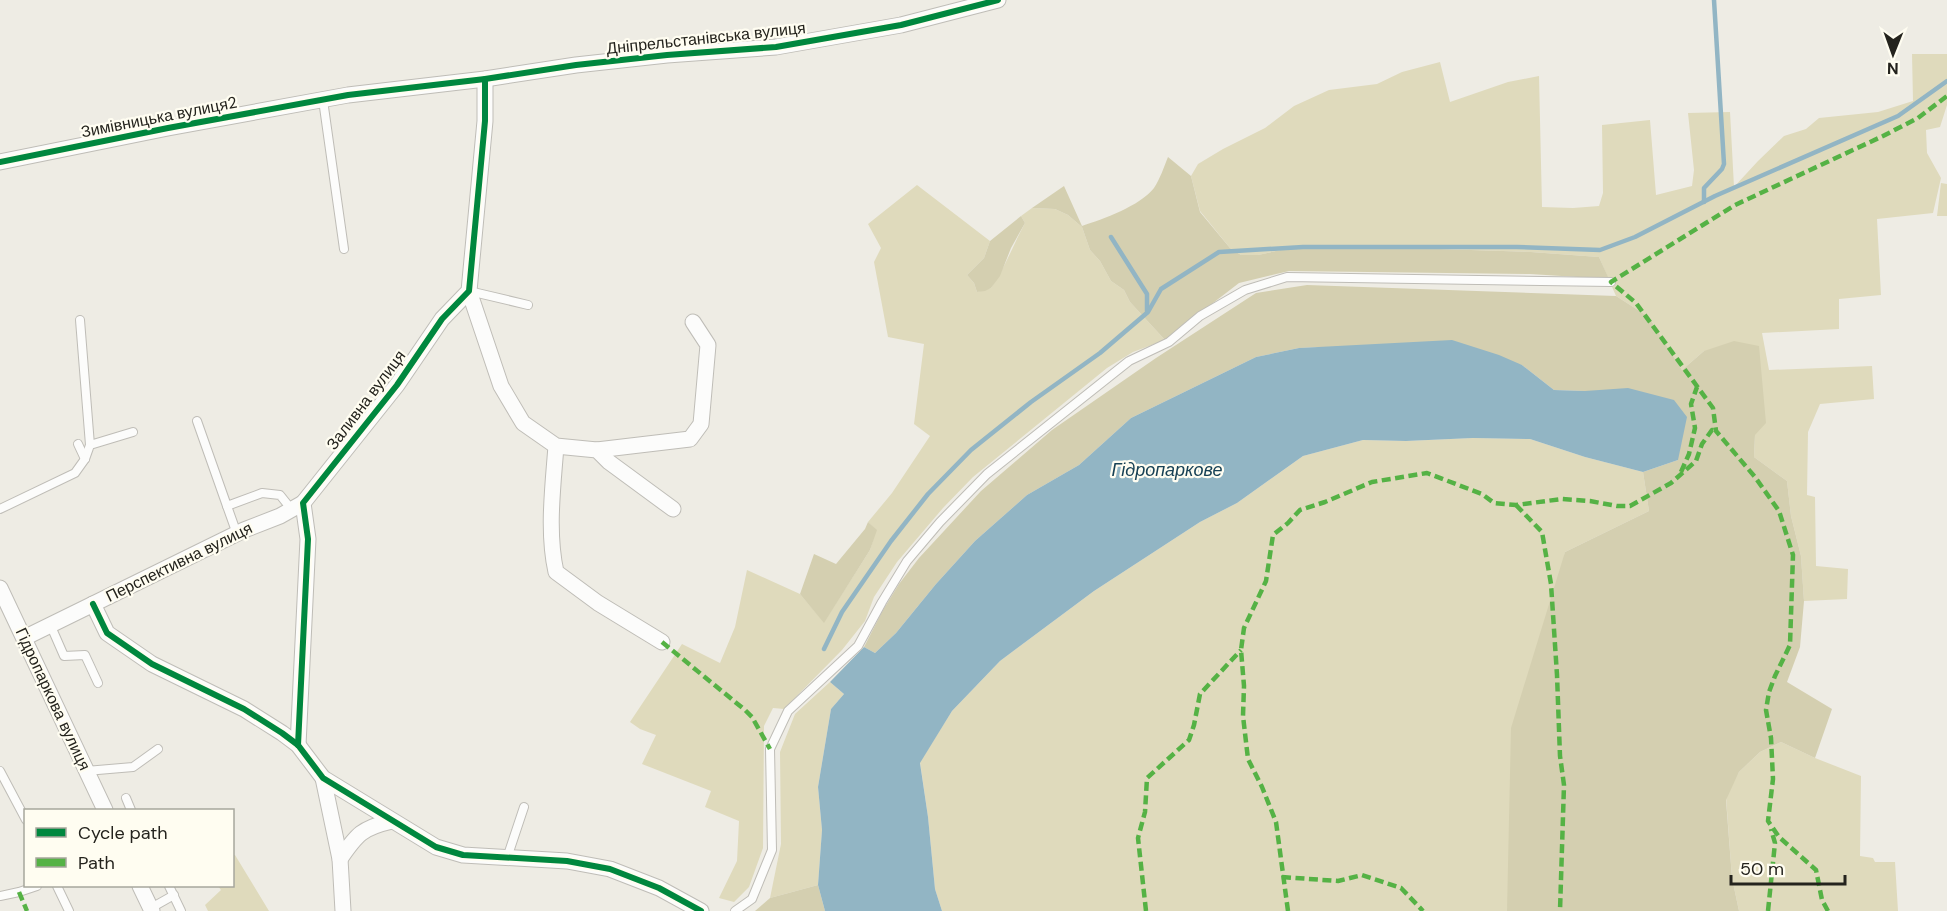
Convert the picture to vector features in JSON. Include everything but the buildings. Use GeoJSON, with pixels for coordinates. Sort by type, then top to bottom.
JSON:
{"type":"FeatureCollection","features":[{"type":"Feature","properties":{"kind":"street","name":"Дніпрельстанівська вулиця"},"geometry":{"type":"LineString","coordinates":[[323,100],[576,65],[667,55],[776,47],[902,25],[998,0]]}},
{"type":"Feature","properties":{"kind":"street"},"geometry":{"type":"LineString","coordinates":[[484,79],[485,121],[469,291],[501,386],[523,423],[556,446],[597,450],[690,439],[697,433],[701,424],[708,345],[693,322]]}},
{"type":"Feature","properties":{"kind":"street","name":"Зимівницька вулиця2"},"geometry":{"type":"LineString","coordinates":[[0,162],[157,130],[323,100]]}},
{"type":"Feature","properties":{"kind":"street","name":"Заливна вулиця"},"geometry":{"type":"LineString","coordinates":[[297,507],[397,385],[442,319],[469,291]]}},
{"type":"Feature","properties":{"kind":"street"},"geometry":{"type":"LineString","coordinates":[[556,446],[552,503],[556,572],[598,603],[662,642]]}},
{"type":"Feature","properties":{"kind":"street"},"geometry":{"type":"LineString","coordinates":[[597,450],[609,462],[673,508]]}},
{"type":"Feature","properties":{"kind":"street"},"geometry":{"type":"LineString","coordinates":[[297,507],[308,539],[298,745]]}},
{"type":"Feature","properties":{"kind":"street","name":"Перспективна вулиця"},"geometry":{"type":"LineString","coordinates":[[24,638],[297,507]]}},
{"type":"Feature","properties":{"kind":"street","name":"Гідропаркова вулиця"},"geometry":{"type":"LineString","coordinates":[[0,588],[105,809]]}},
{"type":"Feature","properties":{"kind":"street"},"geometry":{"type":"LineString","coordinates":[[93,604],[107,633],[152,664],[244,710],[298,745],[323,778],[436,847],[463,855],[567,861],[610,869],[659,888],[701,911]]}},
{"type":"Feature","properties":{"kind":"street"},"geometry":{"type":"LineString","coordinates":[[323,778],[340,859],[344,911]]}},
{"type":"Feature","properties":{"kind":"street"},"geometry":{"type":"LineString","coordinates":[[340,859],[360,834],[377,824],[392,821]]}},
{"type":"Feature","properties":{"kind":"street"},"geometry":{"type":"LineString","coordinates":[[141,887],[152,909]]}},
{"type":"Feature","properties":{"kind":"lane"},"geometry":{"type":"LineString","coordinates":[[323,100],[344,249]]}},
{"type":"Feature","properties":{"kind":"lane"},"geometry":{"type":"LineString","coordinates":[[735,911],[752,899],[772,850],[770,749],[788,711],[858,646],[907,561],[940,522],[987,474],[1129,362],[1169,342],[1200,316],[1245,290],[1287,277],[1611,282]]}},
{"type":"Feature","properties":{"kind":"lane"},"geometry":{"type":"LineString","coordinates":[[469,291],[528,305]]}},
{"type":"Feature","properties":{"kind":"lane"},"geometry":{"type":"LineString","coordinates":[[0,509],[75,473],[85,459],[90,445],[80,320]]}},
{"type":"Feature","properties":{"kind":"lane"},"geometry":{"type":"LineString","coordinates":[[197,421],[237,534]]}},
{"type":"Feature","properties":{"kind":"lane"},"geometry":{"type":"LineString","coordinates":[[90,445],[133,432]]}},
{"type":"Feature","properties":{"kind":"lane"},"geometry":{"type":"LineString","coordinates":[[78,444],[85,459]]}},
{"type":"Feature","properties":{"kind":"lane"},"geometry":{"type":"LineString","coordinates":[[227,506],[262,493],[280,495],[297,507]]}},
{"type":"Feature","properties":{"kind":"lane"},"geometry":{"type":"LineString","coordinates":[[50,624],[64,656],[85,655],[99,683]]}},
{"type":"Feature","properties":{"kind":"lane"},"geometry":{"type":"LineString","coordinates":[[86,771],[133,767],[158,749]]}},
{"type":"Feature","properties":{"kind":"lane"},"geometry":{"type":"LineString","coordinates":[[0,771],[24,815]]}},
{"type":"Feature","properties":{"kind":"lane"},"geometry":{"type":"LineString","coordinates":[[126,798],[131,809]]}},
{"type":"Feature","properties":{"kind":"lane"},"geometry":{"type":"LineString","coordinates":[[507,858],[524,807]]}},
{"type":"Feature","properties":{"kind":"lane"},"geometry":{"type":"LineString","coordinates":[[0,896],[32,887]]}},
{"type":"Feature","properties":{"kind":"lane"},"geometry":{"type":"LineString","coordinates":[[58,887],[69,911]]}},
{"type":"Feature","properties":{"kind":"lane"},"geometry":{"type":"LineString","coordinates":[[170,887],[181,911]]}},
{"type":"Feature","properties":{"kind":"lane"},"geometry":{"type":"LineString","coordinates":[[152,909],[174,895]]}},
{"type":"Feature","properties":{"kind":"shaded area"},"geometry":{"type":"Polygon","coordinates":[[[1912,54],[1947,54],[1947,105],[1940,127],[1926,130],[1927,153],[1941,178],[1933,213],[1877,219],[1881,295],[1839,299],[1839,329],[1762,333],[1769,370],[1872,366],[1874,399],[1820,404],[1808,432],[1807,495],[1815,497],[1816,566],[1848,569],[1847,599],[1804,601],[1801,556],[1791,516],[1787,481],[1754,457],[1755,435],[1704,351],[1682,370],[1649,317],[1616,296],[1599,257],[1531,252],[1377,247],[1285,249],[1258,255],[1241,255],[1230,248],[1200,211],[1191,176],[1198,164],[1265,128],[1294,106],[1329,90],[1377,84],[1402,72],[1440,62],[1450,102],[1508,82],[1539,76],[1542,207],[1599,206],[1603,193],[1602,125],[1650,120],[1656,195],[1692,186],[1694,170],[1688,113],[1730,112],[1734,187],[1784,136],[1806,129],[1819,118],[1878,112],[1913,101],[1912,54]]]}},
{"type":"Feature","properties":{"kind":"shaded area"},"geometry":{"type":"Polygon","coordinates":[[[1168,157],[1191,176],[1200,212],[1230,248],[1241,255],[1258,255],[1285,249],[1377,247],[1531,252],[1599,257],[1609,279],[1530,274],[1289,271],[1239,283],[1165,340],[1130,302],[1124,290],[1111,281],[1100,261],[1090,250],[1082,227],[1068,215],[1055,209],[1032,208],[1064,186],[1082,226],[1100,220],[1131,206],[1148,195],[1162,173],[1168,157]]]}},
{"type":"Feature","properties":{"kind":"shaded area"},"geometry":{"type":"Polygon","coordinates":[[[1941,183],[1947,184],[1947,216],[1937,216],[1941,183]]]}},
{"type":"Feature","properties":{"kind":"shaded area"},"geometry":{"type":"Polygon","coordinates":[[[917,185],[990,241],[984,258],[967,275],[974,283],[977,292],[991,288],[996,280],[1025,223],[1021,216],[1032,208],[1055,209],[1068,215],[1082,227],[1090,250],[1100,261],[1111,281],[1124,290],[1130,302],[1165,340],[1133,352],[1107,368],[973,477],[897,562],[874,597],[865,621],[842,650],[784,709],[773,708],[764,726],[763,848],[749,887],[734,902],[719,898],[737,861],[739,821],[705,807],[711,791],[642,764],[656,735],[630,722],[682,644],[720,663],[735,627],[747,570],[800,594],[824,622],[870,550],[876,530],[868,522],[892,493],[930,436],[914,424],[924,344],[888,337],[874,262],[881,248],[868,224],[917,185]]]}},
{"type":"Feature","properties":{"kind":"shaded area"},"geometry":{"type":"Polygon","coordinates":[[[1021,216],[1025,223],[1011,248],[1000,276],[991,288],[977,292],[974,283],[967,275],[984,258],[990,241],[1021,216]]]}},
{"type":"Feature","properties":{"kind":"shaded area"},"geometry":{"type":"Polygon","coordinates":[[[1307,285],[1616,296],[1649,317],[1682,370],[1704,351],[1734,341],[1759,346],[1766,423],[1755,435],[1754,457],[1787,481],[1791,516],[1801,556],[1804,601],[1800,647],[1787,682],[1832,709],[1815,758],[1781,742],[1760,752],[1739,772],[1726,800],[1732,878],[1739,911],[1507,911],[1511,728],[1565,552],[1649,511],[1643,472],[1678,460],[1585,391],[1554,390],[1522,365],[1321,347],[1299,348],[1256,357],[1131,418],[1079,465],[1027,495],[975,541],[896,633],[875,653],[864,647],[899,584],[919,558],[981,491],[1052,430],[1256,293],[1307,285]]]}},
{"type":"Feature","properties":{"kind":"shaded area"},"geometry":{"type":"Polygon","coordinates":[[[1530,439],[1585,457],[1643,472],[1649,511],[1565,552],[1507,911],[942,911],[935,889],[920,762],[952,711],[1000,661],[1094,591],[1200,522],[1237,503],[1303,456],[1363,440],[1530,439]]]}},
{"type":"Feature","properties":{"kind":"shaded area"},"geometry":{"type":"Polygon","coordinates":[[[868,522],[877,530],[870,550],[824,623],[800,594],[814,554],[836,564],[865,529],[868,522]]]}},
{"type":"Feature","properties":{"kind":"shaded area"},"geometry":{"type":"Polygon","coordinates":[[[830,682],[844,694],[831,709],[818,787],[822,830],[818,885],[770,898],[781,844],[780,752],[795,714],[830,682]]]}},
{"type":"Feature","properties":{"kind":"shaded area"},"geometry":{"type":"Polygon","coordinates":[[[1781,742],[1861,776],[1860,856],[1873,858],[1875,862],[1895,862],[1898,911],[1739,911],[1732,878],[1726,797],[1739,772],[1760,752],[1781,742]]]}},
{"type":"Feature","properties":{"kind":"shaded area"},"geometry":{"type":"Polygon","coordinates":[[[235,855],[269,911],[208,911],[205,905],[221,890],[219,887],[234,887],[235,855]]]}},
{"type":"Feature","properties":{"kind":"shaded area"},"geometry":{"type":"Polygon","coordinates":[[[818,885],[825,911],[755,911],[770,898],[818,885]]]}},
{"type":"Feature","properties":{"kind":"water","name":"Гідропаркове"},"geometry":{"type":"Polygon","coordinates":[[[1452,340],[1522,365],[1554,390],[1585,391],[1628,388],[1674,400],[1687,417],[1678,460],[1643,472],[1585,457],[1530,439],[1473,438],[1363,440],[1303,456],[1237,503],[1200,522],[1094,591],[1000,661],[952,711],[920,763],[935,889],[942,911],[825,911],[818,885],[822,830],[818,787],[831,709],[844,694],[830,682],[864,647],[875,653],[896,633],[975,541],[1027,495],[1079,465],[1131,418],[1256,357],[1299,348],[1452,340]]]}},
{"type":"Feature","properties":{"kind":"waterway"},"geometry":{"type":"LineString","coordinates":[[1704,202],[1704,188],[1724,164],[1714,0]]}},
{"type":"Feature","properties":{"kind":"waterway"},"geometry":{"type":"LineString","coordinates":[[824,649],[842,612],[891,541],[928,494],[971,450],[1031,402],[1100,353],[1148,312],[1161,289],[1219,252],[1303,247],[1517,247],[1600,250],[1635,237],[1715,196],[1898,116],[1947,81]]}},
{"type":"Feature","properties":{"kind":"waterway"},"geometry":{"type":"LineString","coordinates":[[1111,237],[1147,294],[1147,311]]}},
{"type":"Feature","properties":{"kind":"marked path"},"geometry":{"type":"LineString","coordinates":[[1828,911],[1822,900],[1816,870],[1779,837],[1768,821],[1773,779],[1771,738],[1766,710],[1769,692],[1790,645],[1793,555],[1779,511],[1755,477],[1716,431],[1713,408],[1636,303],[1611,282],[1735,205],[1883,136],[1918,118],[1947,96]]}},
{"type":"Feature","properties":{"kind":"marked path"},"geometry":{"type":"LineString","coordinates":[[1681,472],[1689,454],[1695,428],[1691,404],[1697,387]]}},
{"type":"Feature","properties":{"kind":"marked path"},"geometry":{"type":"LineString","coordinates":[[1288,911],[1276,822],[1248,759],[1243,716],[1244,686],[1241,650],[1244,628],[1266,581],[1273,535],[1300,510],[1372,482],[1427,473],[1482,494],[1494,503],[1516,505],[1562,499],[1630,506],[1671,483],[1696,461],[1702,444],[1712,430],[1716,431]]}},
{"type":"Feature","properties":{"kind":"marked path"},"geometry":{"type":"LineString","coordinates":[[1516,505],[1542,532],[1551,584],[1560,756],[1564,785],[1560,911]]}},
{"type":"Feature","properties":{"kind":"marked path"},"geometry":{"type":"LineString","coordinates":[[662,642],[745,710],[752,717],[770,749]]}},
{"type":"Feature","properties":{"kind":"marked path"},"geometry":{"type":"LineString","coordinates":[[1146,911],[1138,838],[1145,812],[1147,778],[1189,740],[1200,694],[1241,650]]}},
{"type":"Feature","properties":{"kind":"marked path"},"geometry":{"type":"LineString","coordinates":[[1768,911],[1775,843],[1771,829]]}},
{"type":"Feature","properties":{"kind":"marked path"},"geometry":{"type":"LineString","coordinates":[[1282,877],[1338,881],[1362,875],[1401,888],[1423,911]]}},
{"type":"Feature","properties":{"kind":"marked path"},"geometry":{"type":"LineString","coordinates":[[19,892],[27,911]]}},
{"type":"Feature","properties":{"kind":"cycle path"},"geometry":{"type":"LineString","coordinates":[[0,162],[348,95],[485,79],[576,65],[667,55],[776,47],[901,25],[998,0]]}},
{"type":"Feature","properties":{"kind":"cycle path"},"geometry":{"type":"LineString","coordinates":[[298,745],[308,539],[303,503],[397,385],[442,319],[469,291],[485,121],[485,79]]}},
{"type":"Feature","properties":{"kind":"cycle path"},"geometry":{"type":"LineString","coordinates":[[93,604],[107,633],[152,664],[244,709],[282,733],[298,745],[323,778],[436,847],[463,855],[567,861],[610,869],[659,888],[701,911]]}}]}
